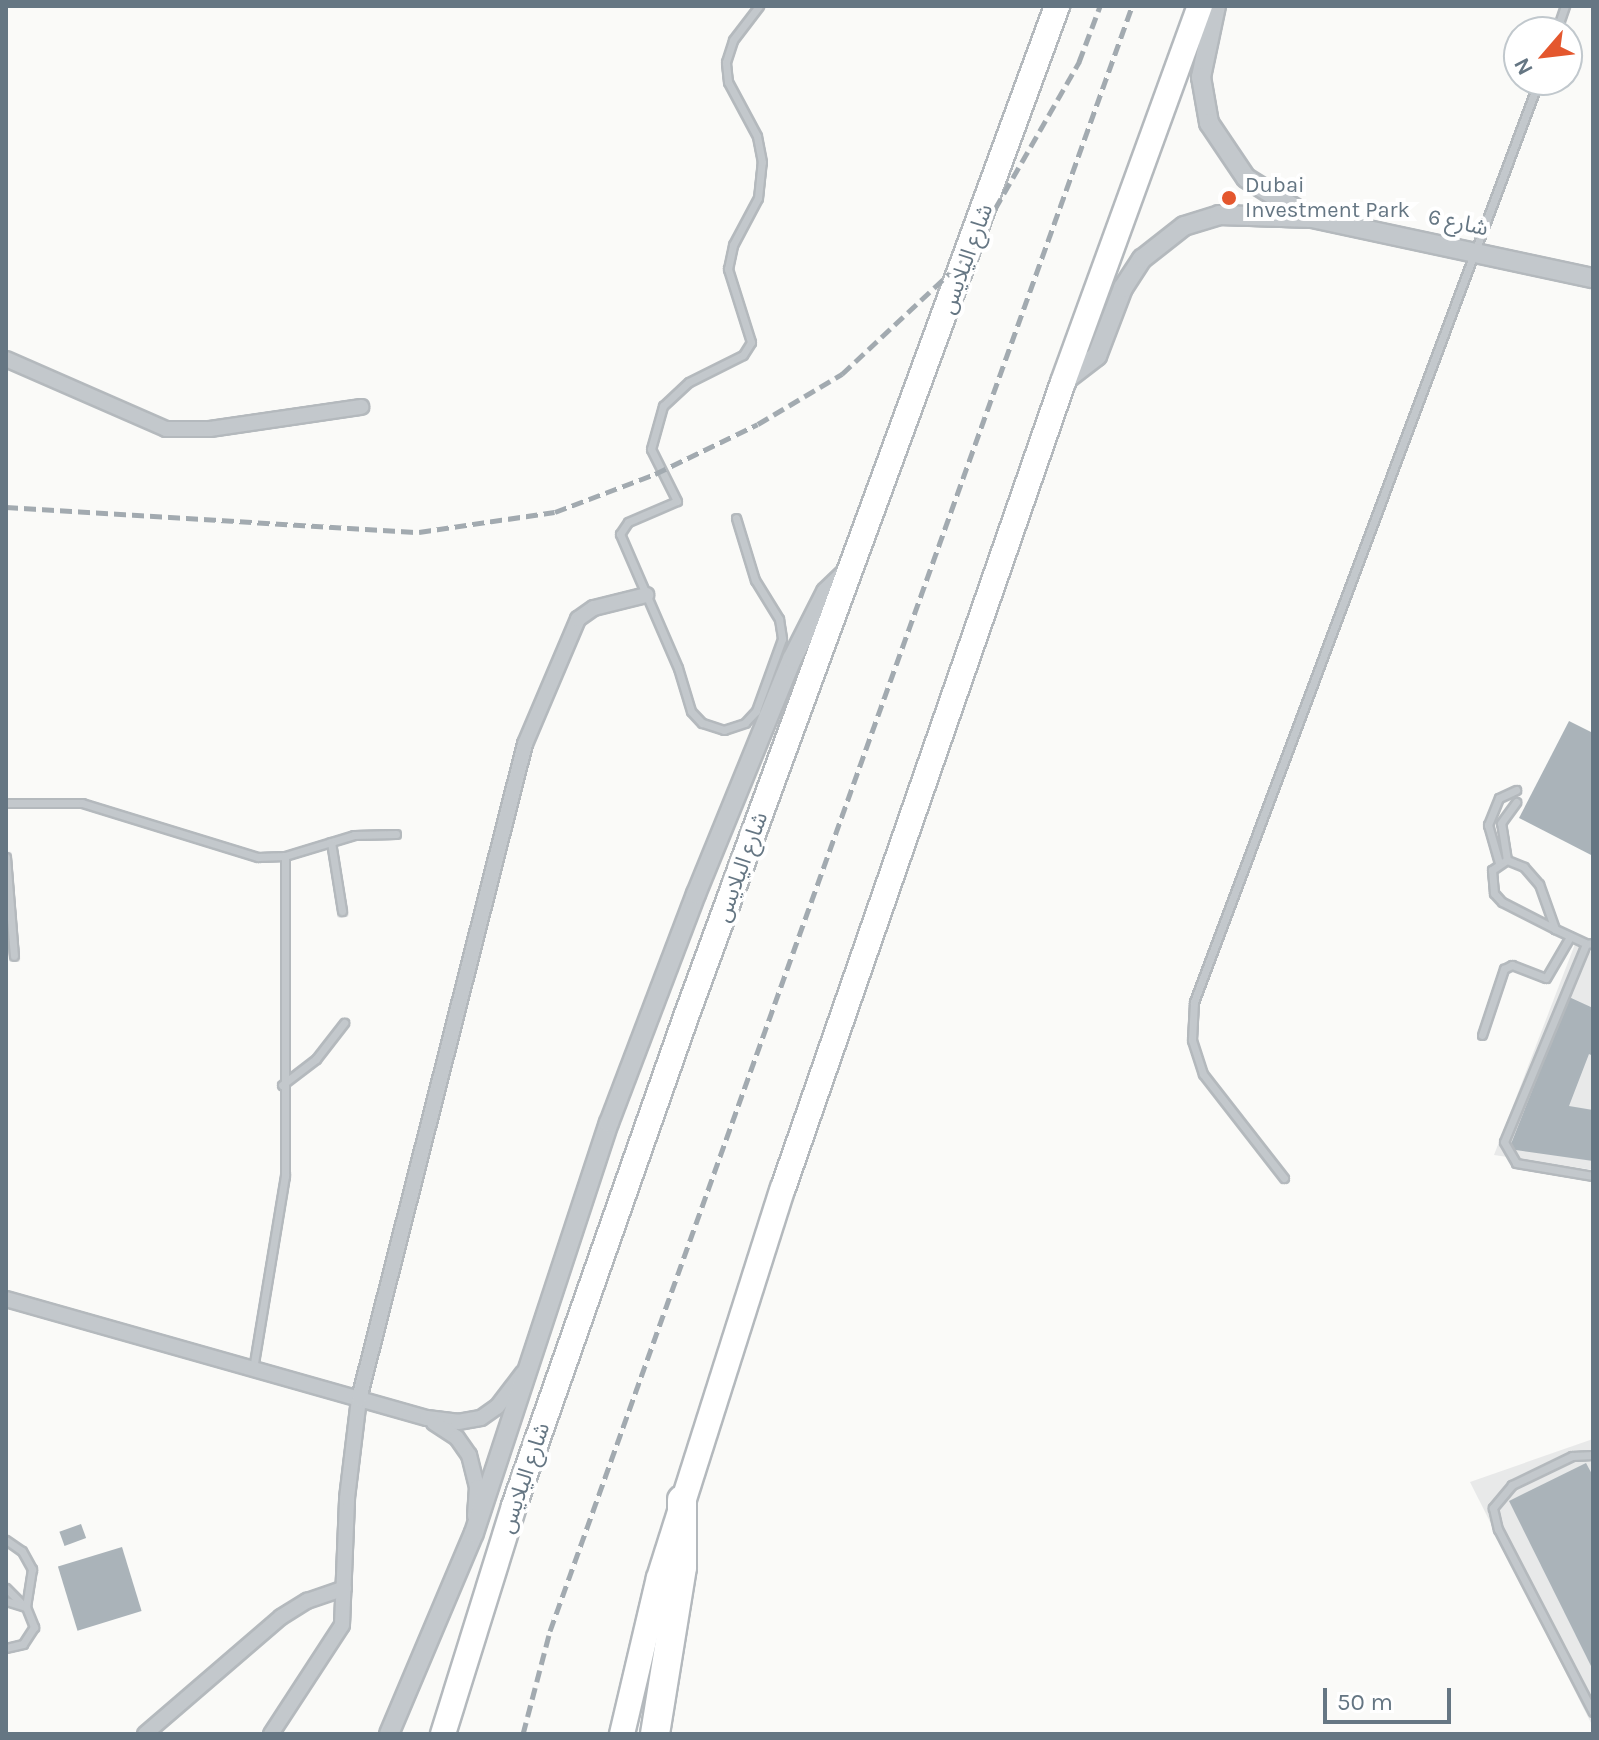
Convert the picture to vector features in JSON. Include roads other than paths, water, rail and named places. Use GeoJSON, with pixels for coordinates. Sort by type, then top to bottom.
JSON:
{"type":"FeatureCollection","features":[{"type":"Feature","properties":{"kind":"highway","name":"شارع اليلايس"},"geometry":{"type":"LineString","coordinates":[[443,1734],[514,1506],[682,1029],[1057,6]]}},
{"type":"Feature","properties":{"kind":"highway"},"geometry":{"type":"LineString","coordinates":[[622,1734],[682,1500],[783,1188],[1063,382],[1200,6]]}},
{"type":"Feature","properties":{"kind":"highway"},"geometry":{"type":"LineString","coordinates":[[660,1727],[682,1567],[682,1500]]}},
{"type":"Feature","properties":{"kind":"street"},"geometry":{"type":"LineString","coordinates":[[1216,6],[1201,77],[1216,140],[1257,188],[1312,218]]}},
{"type":"Feature","properties":{"kind":"street"},"geometry":{"type":"LineString","coordinates":[[1063,382],[1097,356],[1123,288],[1142,259],[1169,236],[1201,219],[1237,212],[1312,218]]}},
{"type":"Feature","properties":{"kind":"street","name":"شارع 6"},"geometry":{"type":"LineString","coordinates":[[1312,218],[1593,278]]}},
{"type":"Feature","properties":{"kind":"street"},"geometry":{"type":"LineString","coordinates":[[6,359],[166,429],[210,429],[361,407]]}},
{"type":"Feature","properties":{"kind":"street"},"geometry":{"type":"LineString","coordinates":[[389,1734],[474,1533],[535,1357],[609,1123],[753,750],[826,592],[853,569]]}},
{"type":"Feature","properties":{"kind":"street"},"geometry":{"type":"LineString","coordinates":[[271,1734],[339,1635],[347,1498],[359,1399],[535,717],[578,619],[604,604],[646,595]]}},
{"type":"Feature","properties":{"kind":"street"},"geometry":{"type":"LineString","coordinates":[[6,1299],[427,1418],[458,1422],[489,1413],[535,1357]]}},
{"type":"Feature","properties":{"kind":"street"},"geometry":{"type":"LineString","coordinates":[[427,1418],[457,1438],[473,1465],[474,1533]]}},
{"type":"Feature","properties":{"kind":"street"},"geometry":{"type":"LineString","coordinates":[[145,1734],[281,1617],[344,1588]]}},
{"type":"Feature","properties":{"kind":"lane"},"geometry":{"type":"LineString","coordinates":[[736,518],[755,580],[782,630],[768,683],[745,723],[716,729],[696,718],[620,534],[628,522],[676,505],[651,449],[657,417],[678,390],[743,355],[751,342],[728,269],[733,245],[758,198],[762,162],[757,136],[728,82],[726,62],[733,40],[759,6]]}},
{"type":"Feature","properties":{"kind":"lane"},"geometry":{"type":"LineString","coordinates":[[1284,1178],[1198,1063],[1192,1040],[1194,1002],[1479,252],[1533,96]]}},
{"type":"Feature","properties":{"kind":"lane"},"geometry":{"type":"LineString","coordinates":[[1503,862],[1488,825],[1499,798],[1516,790]]}},
{"type":"Feature","properties":{"kind":"lane"},"geometry":{"type":"LineString","coordinates":[[1516,802],[1501,823],[1503,862],[1491,881],[1502,902],[1591,945],[1504,1142],[1516,1163],[1593,1176]]}},
{"type":"Feature","properties":{"kind":"lane"},"geometry":{"type":"LineString","coordinates":[[6,803],[82,803],[232,852],[285,856],[368,833],[396,834]]}},
{"type":"Feature","properties":{"kind":"lane"},"geometry":{"type":"LineString","coordinates":[[331,842],[342,911]]}},
{"type":"Feature","properties":{"kind":"lane"},"geometry":{"type":"LineString","coordinates":[[253,1369],[283,1204],[285,856]]}},
{"type":"Feature","properties":{"kind":"lane"},"geometry":{"type":"LineString","coordinates":[[6,857],[14,956]]}},
{"type":"Feature","properties":{"kind":"lane"},"geometry":{"type":"LineString","coordinates":[[1503,862],[1524,867],[1539,884],[1555,929]]}},
{"type":"Feature","properties":{"kind":"lane"},"geometry":{"type":"LineString","coordinates":[[1482,1035],[1504,969],[1512,965],[1546,978],[1570,937]]}},
{"type":"Feature","properties":{"kind":"lane"},"geometry":{"type":"LineString","coordinates":[[282,1085],[316,1059],[344,1023]]}},
{"type":"Feature","properties":{"kind":"lane"},"geometry":{"type":"LineString","coordinates":[[1593,1455],[1572,1456],[1512,1485],[1493,1508],[1498,1529],[1593,1712]]}},
{"type":"Feature","properties":{"kind":"lane"},"geometry":{"type":"LineString","coordinates":[[6,1540],[22,1551],[32,1569],[24,1605]]}},
{"type":"Feature","properties":{"kind":"lane"},"geometry":{"type":"LineString","coordinates":[[6,1588],[24,1605],[33,1619],[32,1634],[16,1647],[6,1649]]}},
{"type":"Feature","properties":{"kind":"lane"},"geometry":{"type":"LineString","coordinates":[[6,1601],[24,1605]]}},
{"type":"Feature","properties":{"kind":"railway"},"geometry":{"type":"LineString","coordinates":[[6,507],[419,532],[555,512],[655,474],[758,424],[842,374],[968,256],[1079,62],[1100,6]]}},
{"type":"Feature","properties":{"kind":"railway"},"geometry":{"type":"LineString","coordinates":[[523,1734],[550,1631],[1132,6]]}},
{"type":"Feature","properties":{"kind":"place","name":"Dubai Investment Park"},"geometry":{"type":"Point","coordinates":[1229,198]}}]}
